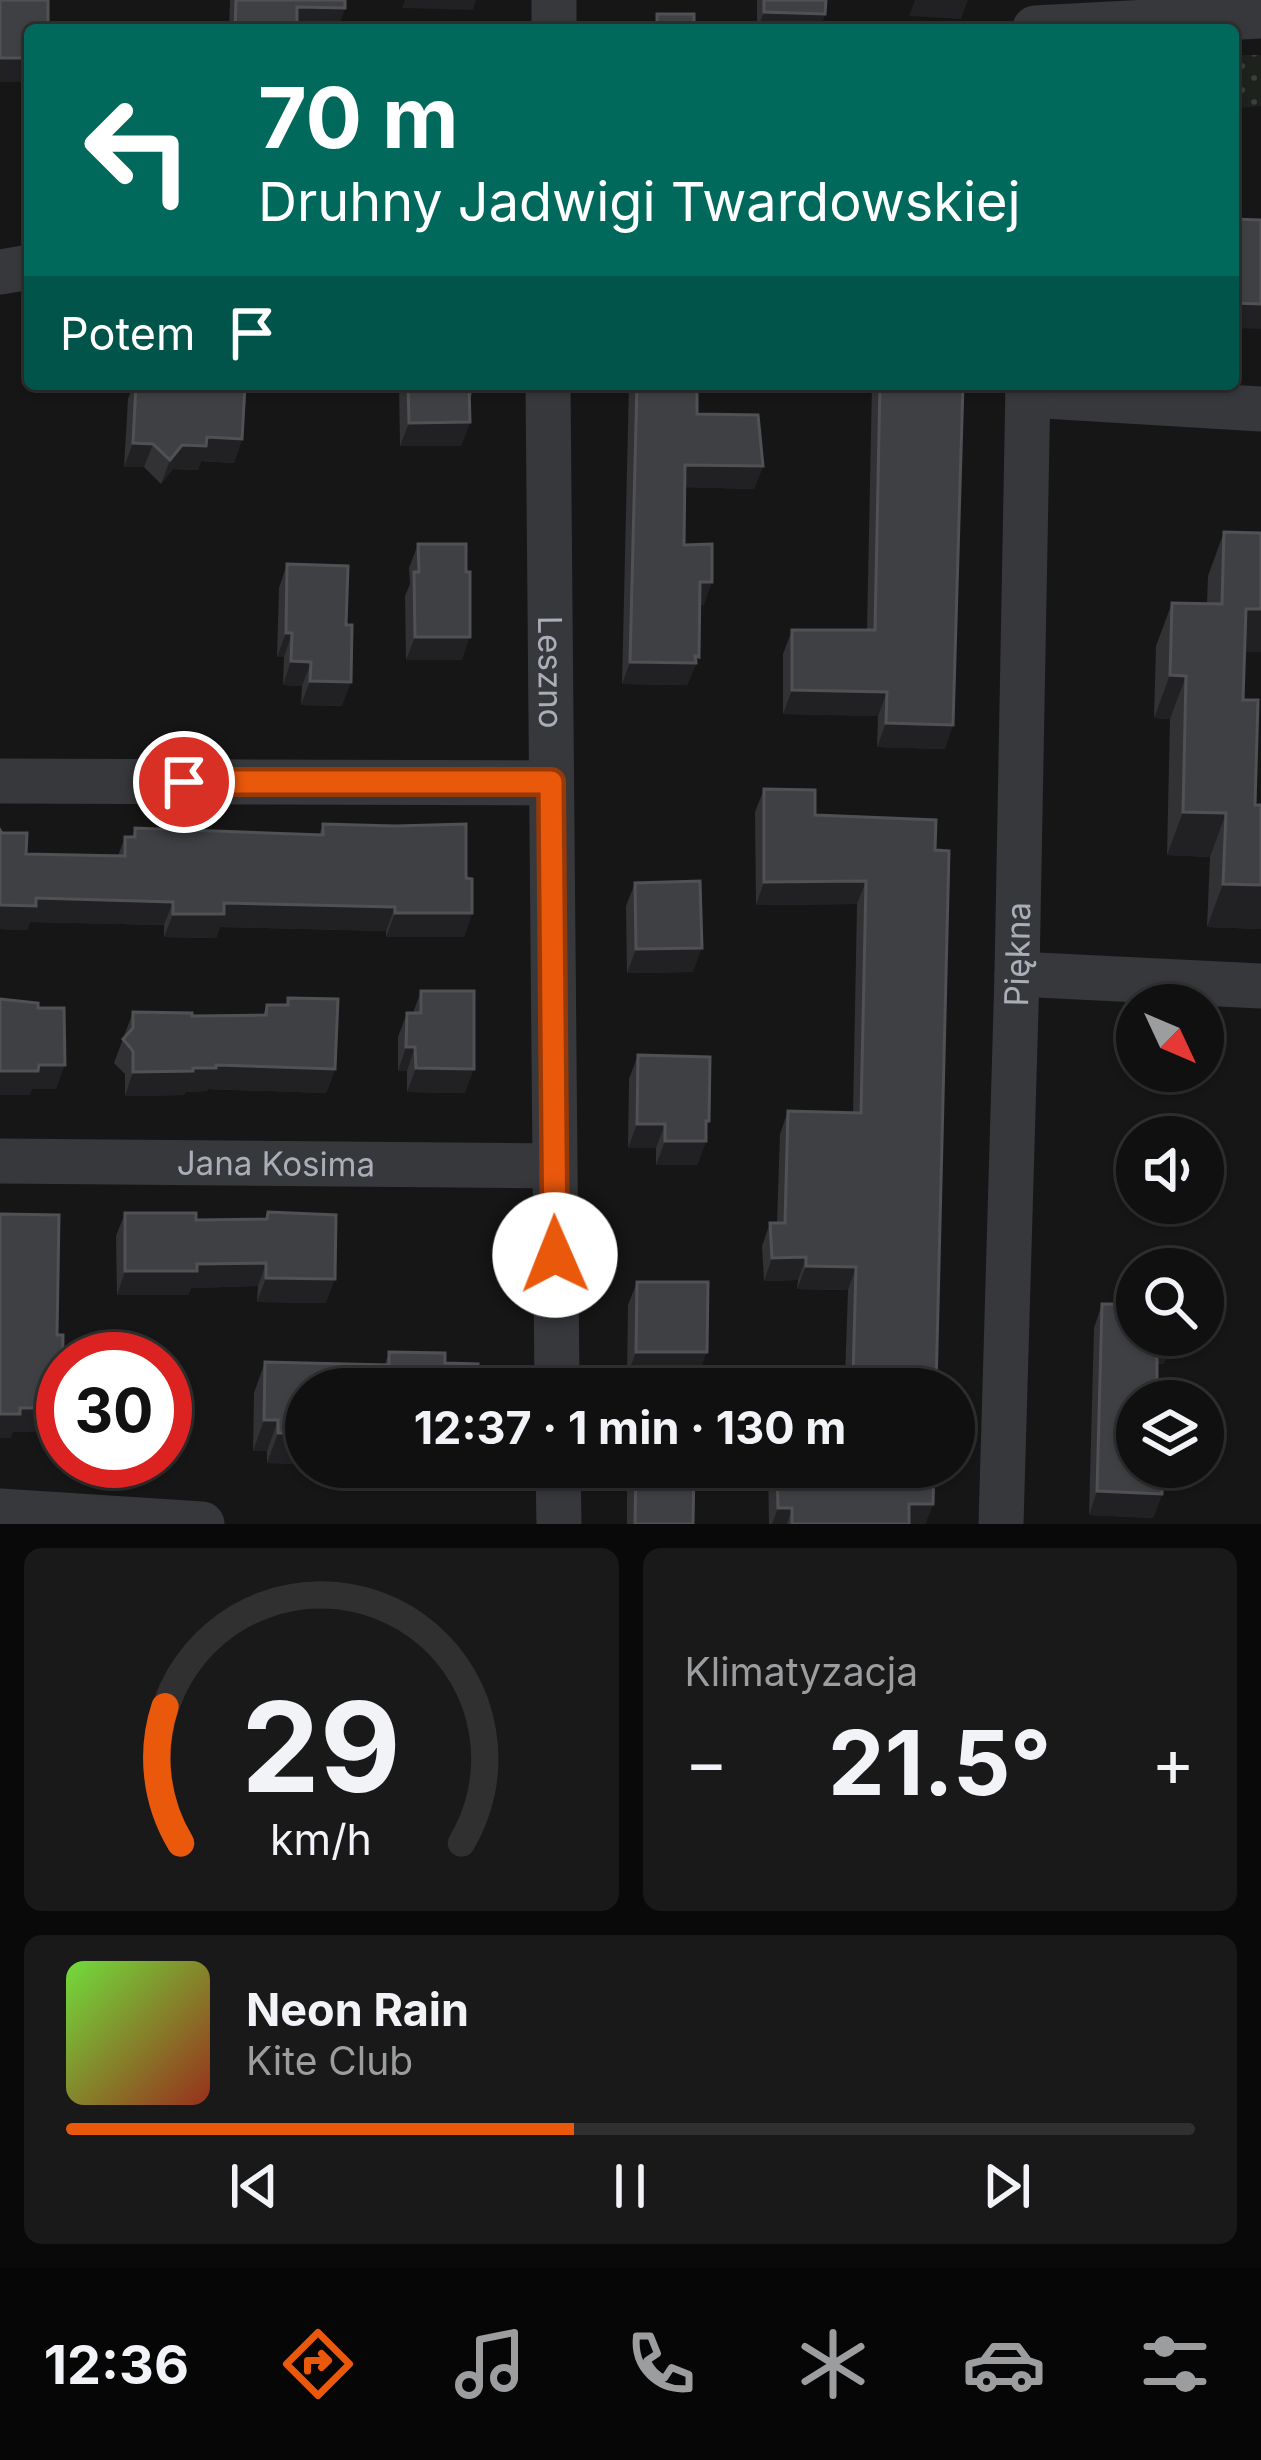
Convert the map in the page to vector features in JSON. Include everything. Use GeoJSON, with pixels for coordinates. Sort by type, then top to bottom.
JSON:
{"type":"FeatureCollection","features":[{"type":"Feature","properties":{"kind":"street"},"geometry":{"type":"LineString","coordinates":[[1036,19],[1261,16]]}},
{"type":"Feature","properties":{"kind":"street","name":"Leszno"},"geometry":{"type":"LineString","coordinates":[[548,390],[557,1368]]}},
{"type":"Feature","properties":{"kind":"street","name":"Piękna"},"geometry":{"type":"LineString","coordinates":[[1001,1524],[1028,390]]}},
{"type":"Feature","properties":{"kind":"street"},"geometry":{"type":"LineString","coordinates":[[1040,390],[1261,409]]}},
{"type":"Feature","properties":{"kind":"street"},"geometry":{"type":"LineString","coordinates":[[0,781],[551,782]]}},
{"type":"Feature","properties":{"kind":"street"},"geometry":{"type":"LineString","coordinates":[[1017,974],[1261,986]]}},
{"type":"Feature","properties":{"kind":"street","name":"Jana Kosima"},"geometry":{"type":"LineString","coordinates":[[0,1161],[553,1166]]}},
{"type":"Feature","properties":{"kind":"street"},"geometry":{"type":"LineString","coordinates":[[558,1488],[559,1524]]}},
{"type":"Feature","properties":{"kind":"street"},"geometry":{"type":"LineString","coordinates":[[0,1511],[202,1524]]}},
{"type":"Feature","properties":{"kind":"shaded area"},"geometry":{"type":"Polygon","coordinates":[[[1239,55],[1261,55],[1261,106],[1239,108],[1239,55]]]}},
{"type":"Feature","properties":{"kind":"building"},"geometry":{"type":"Polygon","coordinates":[[[0,0],[48,0],[48,24],[24,24],[24,58],[0,58],[0,0]]]}},
{"type":"Feature","properties":{"kind":"building"},"geometry":{"type":"Polygon","coordinates":[[[236,0],[345,0],[345,8],[297,7],[297,24],[235,24],[236,0]]]}},
{"type":"Feature","properties":{"kind":"building"},"geometry":{"type":"Polygon","coordinates":[[[764,0],[826,0],[825,14],[764,12],[764,0]]]}},
{"type":"Feature","properties":{"kind":"building"},"geometry":{"type":"Polygon","coordinates":[[[657,14],[694,14],[694,24],[657,24],[657,14]]]}},
{"type":"Feature","properties":{"kind":"building"},"geometry":{"type":"Polygon","coordinates":[[[1239,219],[1261,220],[1261,304],[1239,303],[1239,219]]]}},
{"type":"Feature","properties":{"kind":"building"},"geometry":{"type":"Polygon","coordinates":[[[136,390],[245,390],[242,439],[207,437],[206,446],[182,445],[170,460],[153,444],[133,443],[136,390]]]}},
{"type":"Feature","properties":{"kind":"building"},"geometry":{"type":"Polygon","coordinates":[[[408,390],[469,390],[470,422],[409,423],[408,390]]]}},
{"type":"Feature","properties":{"kind":"building"},"geometry":{"type":"Polygon","coordinates":[[[637,390],[697,390],[697,414],[758,415],[763,466],[685,465],[684,545],[712,544],[712,582],[700,582],[699,657],[695,656],[696,663],[630,662],[637,390]]]}},
{"type":"Feature","properties":{"kind":"building"},"geometry":{"type":"Polygon","coordinates":[[[880,390],[963,390],[953,725],[886,723],[887,692],[792,690],[792,630],[875,630],[880,390]]]}},
{"type":"Feature","properties":{"kind":"building"},"geometry":{"type":"Polygon","coordinates":[[[1224,532],[1261,533],[1261,609],[1246,609],[1243,700],[1258,700],[1255,805],[1261,805],[1261,885],[1223,884],[1226,813],[1183,812],[1186,676],[1170,675],[1172,603],[1222,604],[1224,532]]]}},
{"type":"Feature","properties":{"kind":"building"},"geometry":{"type":"Polygon","coordinates":[[[418,544],[466,544],[470,637],[415,637],[418,544]]]}},
{"type":"Feature","properties":{"kind":"building"},"geometry":{"type":"Polygon","coordinates":[[[287,564],[348,566],[351,682],[310,681],[311,662],[291,661],[292,633],[286,633],[287,564]]]}},
{"type":"Feature","properties":{"kind":"building"},"geometry":{"type":"Polygon","coordinates":[[[764,789],[815,790],[815,815],[936,820],[935,850],[949,851],[937,1368],[853,1368],[856,1267],[806,1266],[806,1257],[772,1258],[770,1223],[785,1223],[788,1111],[861,1113],[866,881],[764,882],[764,789]]]}},
{"type":"Feature","properties":{"kind":"building"},"geometry":{"type":"Polygon","coordinates":[[[323,824],[466,824],[466,878],[472,879],[472,913],[224,903],[224,914],[173,914],[173,902],[36,898],[36,906],[0,905],[0,830],[27,833],[26,854],[125,856],[125,837],[135,837],[135,828],[323,835],[323,824]]]}},
{"type":"Feature","properties":{"kind":"building"},"geometry":{"type":"Polygon","coordinates":[[[700,881],[702,948],[636,949],[635,883],[700,881]]]}},
{"type":"Feature","properties":{"kind":"building"},"geometry":{"type":"Polygon","coordinates":[[[421,991],[474,991],[474,1069],[416,1068],[415,1047],[406,1047],[407,1013],[421,1013],[421,991]]]}},
{"type":"Feature","properties":{"kind":"building"},"geometry":{"type":"Polygon","coordinates":[[[288,998],[338,999],[335,1069],[216,1065],[193,1071],[133,1072],[133,1051],[123,1039],[133,1028],[133,1012],[266,1015],[267,1005],[288,1005],[288,998]]]}},
{"type":"Feature","properties":{"kind":"building"},"geometry":{"type":"Polygon","coordinates":[[[0,999],[38,1003],[38,1008],[64,1008],[65,1065],[0,1071],[0,999]]]}},
{"type":"Feature","properties":{"kind":"building"},"geometry":{"type":"Polygon","coordinates":[[[638,1055],[710,1057],[706,1141],[665,1141],[665,1124],[637,1124],[638,1055]]]}},
{"type":"Feature","properties":{"kind":"building"},"geometry":{"type":"Polygon","coordinates":[[[268,1212],[336,1215],[335,1279],[266,1278],[266,1263],[197,1264],[197,1271],[125,1271],[125,1213],[196,1213],[196,1220],[267,1219],[268,1212]]]}},
{"type":"Feature","properties":{"kind":"building"},"geometry":{"type":"Polygon","coordinates":[[[0,1214],[59,1215],[57,1332],[36,1332],[36,1408],[0,1414],[0,1214]]]}},
{"type":"Feature","properties":{"kind":"building"},"geometry":{"type":"Polygon","coordinates":[[[637,1282],[708,1282],[707,1352],[636,1352],[637,1282]]]}},
{"type":"Feature","properties":{"kind":"building"},"geometry":{"type":"Polygon","coordinates":[[[1102,1304],[1116,1304],[1116,1356],[1157,1356],[1157,1380],[1116,1380],[1116,1488],[1162,1488],[1162,1494],[1097,1491],[1102,1304]]]}},
{"type":"Feature","properties":{"kind":"building"},"geometry":{"type":"Polygon","coordinates":[[[389,1352],[445,1353],[445,1363],[478,1364],[478,1368],[285,1368],[285,1433],[278,1433],[278,1420],[264,1420],[265,1362],[389,1365],[389,1352]]]}},
{"type":"Feature","properties":{"kind":"building"},"geometry":{"type":"Polygon","coordinates":[[[636,1488],[694,1488],[693,1524],[635,1524],[636,1488]]]}},
{"type":"Feature","properties":{"kind":"building"},"geometry":{"type":"Polygon","coordinates":[[[778,1488],[933,1488],[933,1504],[909,1504],[909,1524],[792,1524],[792,1508],[778,1508],[778,1488]]]}},
{"type":"Feature","properties":{"kind":"route"},"geometry":{"type":"LineString","coordinates":[[184,782],[551,782],[555,1255]]}}]}
